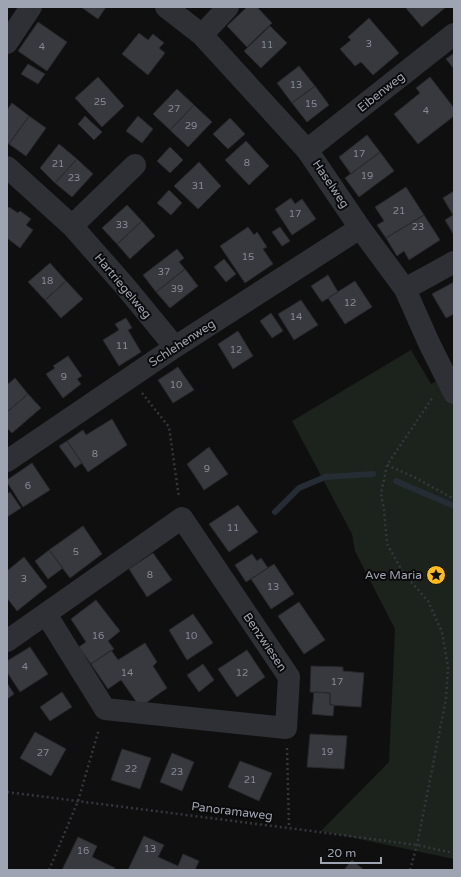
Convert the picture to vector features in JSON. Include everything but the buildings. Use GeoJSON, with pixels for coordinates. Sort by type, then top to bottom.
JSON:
{"type":"FeatureCollection","features":[{"type":"Feature","properties":{"kind":"street"},"geometry":{"type":"LineString","coordinates":[[7,43],[31,7]]}},
{"type":"Feature","properties":{"kind":"street","name":"Haselweg"},"geometry":{"type":"LineString","coordinates":[[166,7],[202,35],[307,150],[360,228],[405,289],[450,385]]}},
{"type":"Feature","properties":{"kind":"street"},"geometry":{"type":"LineString","coordinates":[[202,35],[228,7]]}},
{"type":"Feature","properties":{"kind":"street","name":"Eibenweg"},"geometry":{"type":"LineString","coordinates":[[307,150],[454,34]]}},
{"type":"Feature","properties":{"kind":"street"},"geometry":{"type":"LineString","coordinates":[[72,226],[135,166]]}},
{"type":"Feature","properties":{"kind":"street","name":"Hartriegelweg"},"geometry":{"type":"LineString","coordinates":[[7,167],[72,226],[124,285],[175,347]]}},
{"type":"Feature","properties":{"kind":"street","name":"Schlehenweg"},"geometry":{"type":"LineString","coordinates":[[7,461],[175,347],[360,228]]}},
{"type":"Feature","properties":{"kind":"street"},"geometry":{"type":"LineString","coordinates":[[405,289],[454,262]]}},
{"type":"Feature","properties":{"kind":"street"},"geometry":{"type":"LineString","coordinates":[[7,641],[182,518]]}},
{"type":"Feature","properties":{"kind":"street","name":"Benzwiesen"},"geometry":{"type":"LineString","coordinates":[[182,518],[289,678],[286,728]]}},
{"type":"Feature","properties":{"kind":"street"},"geometry":{"type":"LineString","coordinates":[[46,614],[105,709],[286,728]]}},
{"type":"Feature","properties":{"kind":"path"},"geometry":{"type":"LineString","coordinates":[[130,378],[169,426],[182,518]]}},
{"type":"Feature","properties":{"kind":"path"},"geometry":{"type":"LineString","coordinates":[[410,870],[417,845],[446,699],[448,667],[442,632],[428,602],[404,574],[387,544],[381,494],[387,465],[450,385]]}},
{"type":"Feature","properties":{"kind":"path"},"geometry":{"type":"LineString","coordinates":[[387,465],[414,477],[454,499]]}},
{"type":"Feature","properties":{"kind":"path"},"geometry":{"type":"LineString","coordinates":[[49,870],[78,801],[105,709]]}},
{"type":"Feature","properties":{"kind":"path"},"geometry":{"type":"LineString","coordinates":[[286,728],[289,828]]}},
{"type":"Feature","properties":{"kind":"path","name":"Panoramaweg"},"geometry":{"type":"LineString","coordinates":[[7,792],[417,845],[454,853]]}},
{"type":"Feature","properties":{"kind":"shaded area"},"geometry":{"type":"Polygon","coordinates":[[[411,350],[431,384],[454,372],[454,859],[321,831],[389,762],[395,629],[355,551],[352,534],[292,421],[411,350]]]}},
{"type":"Feature","properties":{"kind":"waterway"},"geometry":{"type":"LineString","coordinates":[[275,512],[299,488],[325,477],[373,474]]}},
{"type":"Feature","properties":{"kind":"waterway"},"geometry":{"type":"LineString","coordinates":[[396,481],[454,506]]}},
{"type":"Feature","properties":{"kind":"place","name":"Ave Maria"},"geometry":{"type":"Point","coordinates":[436,575]}}]}
